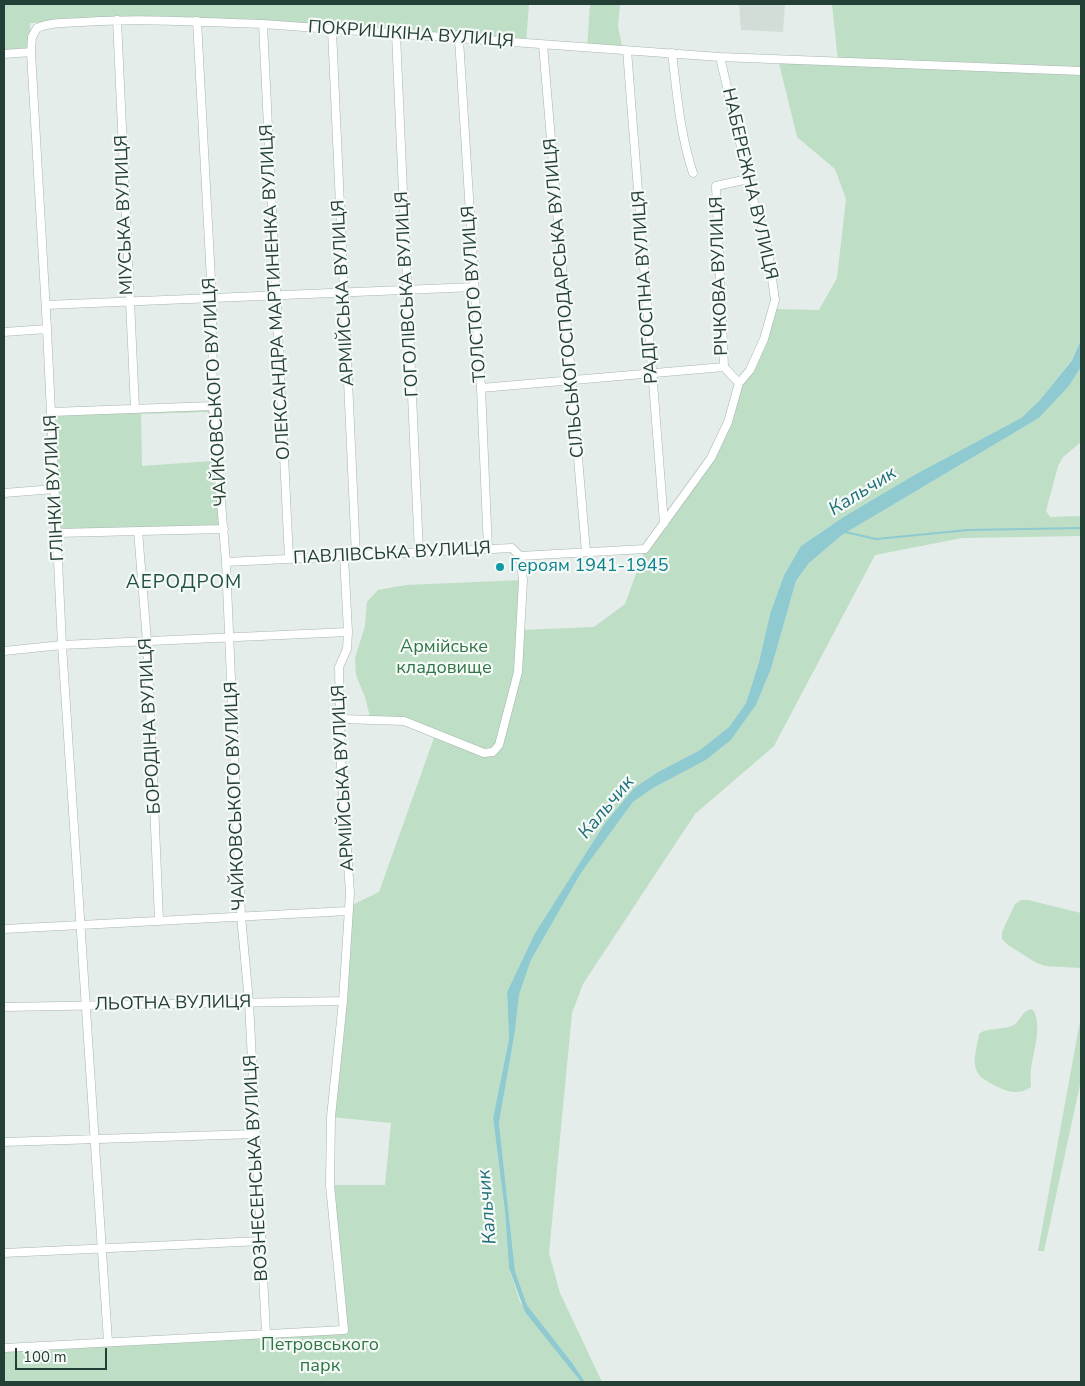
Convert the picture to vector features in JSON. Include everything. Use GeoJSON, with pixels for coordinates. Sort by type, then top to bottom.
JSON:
{"type":"FeatureCollection","features":[{"type":"Feature","properties":{"kind":"street","name":"ПОКРИШКІНА ВУЛИЦЯ"},"geometry":{"type":"LineString","coordinates":[[31,52],[33,32],[42,26],[117,20],[197,21],[263,24],[720,57],[1081,71]]}},
{"type":"Feature","properties":{"kind":"street","name":"МІУСЬКА ВУЛИЦЯ"},"geometry":{"type":"LineString","coordinates":[[117,20],[135,409]]}},
{"type":"Feature","properties":{"kind":"street","name":"ЧАЙКОВСЬКОГО ВУЛИЦЯ"},"geometry":{"type":"LineString","coordinates":[[197,21],[212,298],[213,406],[226,562],[241,916],[249,1002]]}},
{"type":"Feature","properties":{"kind":"street","name":"ОЛЕКСАНДРА МАРТИНЕНКА ВУЛИЦЯ"},"geometry":{"type":"LineString","coordinates":[[263,24],[289,559]]}},
{"type":"Feature","properties":{"kind":"street","name":"АРМІЙСЬКА ВУЛИЦЯ"},"geometry":{"type":"LineString","coordinates":[[332,30],[356,556]]}},
{"type":"Feature","properties":{"kind":"street","name":"ГОГОЛІВСЬКА ВУЛИЦЯ"},"geometry":{"type":"LineString","coordinates":[[396,34],[419,553]]}},
{"type":"Feature","properties":{"kind":"street","name":"ТОЛСТОГО ВУЛИЦЯ"},"geometry":{"type":"LineString","coordinates":[[458,39],[481,388],[488,549]]}},
{"type":"Feature","properties":{"kind":"street","name":"СІЛЬСЬКОГОСПОДАРСЬКА ВУЛИЦЯ"},"geometry":{"type":"LineString","coordinates":[[543,45],[586,552]]}},
{"type":"Feature","properties":{"kind":"street","name":"РАДГОСПНА ВУЛИЦЯ"},"geometry":{"type":"LineString","coordinates":[[627,50],[664,523]]}},
{"type":"Feature","properties":{"kind":"street"},"geometry":{"type":"LineString","coordinates":[[4,54],[31,52]]}},
{"type":"Feature","properties":{"kind":"street","name":"ГЛІНКИ ВУЛИЦЯ"},"geometry":{"type":"LineString","coordinates":[[31,52],[46,305],[62,645],[108,1342]]}},
{"type":"Feature","properties":{"kind":"street"},"geometry":{"type":"LineString","coordinates":[[672,53],[680,124],[693,174]]}},
{"type":"Feature","properties":{"kind":"street","name":"НАБЕРЕЖНА ВУЛИЦЯ"},"geometry":{"type":"LineString","coordinates":[[664,523],[711,458],[728,422],[739,382],[750,370],[764,339],[775,300],[766,236],[756,211],[720,57]]}},
{"type":"Feature","properties":{"kind":"street","name":"РІЧКОВА ВУЛИЦЯ"},"geometry":{"type":"LineString","coordinates":[[724,367],[716,186],[748,179]]}},
{"type":"Feature","properties":{"kind":"street"},"geometry":{"type":"LineString","coordinates":[[46,305],[474,287]]}},
{"type":"Feature","properties":{"kind":"street"},"geometry":{"type":"LineString","coordinates":[[4,332],[47,329]]}},
{"type":"Feature","properties":{"kind":"street"},"geometry":{"type":"LineString","coordinates":[[481,388],[724,367],[739,382]]}},
{"type":"Feature","properties":{"kind":"street"},"geometry":{"type":"LineString","coordinates":[[51,412],[213,406]]}},
{"type":"Feature","properties":{"kind":"street"},"geometry":{"type":"LineString","coordinates":[[4,493],[55,489]]}},
{"type":"Feature","properties":{"kind":"street","name":"ПАВЛІВСЬКА ВУЛИЦЯ"},"geometry":{"type":"LineString","coordinates":[[226,562],[512,548],[520,556],[645,549],[664,523]]}},
{"type":"Feature","properties":{"kind":"street"},"geometry":{"type":"LineString","coordinates":[[57,533],[224,529]]}},
{"type":"Feature","properties":{"kind":"street","name":"БОРОДІНА ВУЛИЦЯ"},"geometry":{"type":"LineString","coordinates":[[138,531],[147,641],[159,920]]}},
{"type":"Feature","properties":{"kind":"street","name":"АРМІЙСЬКА ВУЛИЦЯ"},"geometry":{"type":"LineString","coordinates":[[343,1001],[350,893],[342,785],[339,667],[346,648],[348,632],[344,556]]}},
{"type":"Feature","properties":{"kind":"street"},"geometry":{"type":"LineString","coordinates":[[341,719],[404,721],[484,753],[493,752],[499,745],[518,672],[523,580],[520,556]]}},
{"type":"Feature","properties":{"kind":"street"},"geometry":{"type":"LineString","coordinates":[[4,651],[62,645],[348,632]]}},
{"type":"Feature","properties":{"kind":"street"},"geometry":{"type":"LineString","coordinates":[[4,929],[348,911]]}},
{"type":"Feature","properties":{"kind":"street"},"geometry":{"type":"LineString","coordinates":[[4,1348],[344,1330],[330,1185],[331,1117],[343,1001]]}},
{"type":"Feature","properties":{"kind":"street","name":"ЛЬОТНА ВУЛИЦЯ"},"geometry":{"type":"LineString","coordinates":[[4,1007],[343,1001]]}},
{"type":"Feature","properties":{"kind":"street","name":"ВОЗНЕСЕНСЬКА ВУЛИЦЯ"},"geometry":{"type":"LineString","coordinates":[[249,1002],[266,1333]]}},
{"type":"Feature","properties":{"kind":"street"},"geometry":{"type":"LineString","coordinates":[[4,1142],[256,1134]]}},
{"type":"Feature","properties":{"kind":"street"},"geometry":{"type":"LineString","coordinates":[[4,1254],[261,1241]]}},
{"type":"Feature","properties":{"kind":"shaded area"},"geometry":{"type":"Polygon","coordinates":[[[739,4],[785,4],[783,32],[741,30],[739,4]]]}},
{"type":"Feature","properties":{"kind":"green space"},"geometry":{"type":"Polygon","coordinates":[[[4,4],[529,4],[526,43],[332,30],[117,20],[30,23],[31,52],[4,54],[4,4]]]}},
{"type":"Feature","properties":{"kind":"green space"},"geometry":{"type":"Polygon","coordinates":[[[590,4],[620,4],[618,27],[623,50],[587,48],[590,4]]]}},
{"type":"Feature","properties":{"kind":"green space"},"geometry":{"type":"Polygon","coordinates":[[[832,4],[1081,4],[1081,340],[1072,359],[1040,400],[1021,418],[916,474],[845,516],[801,546],[784,575],[770,614],[759,662],[746,703],[729,727],[700,750],[658,772],[634,788],[605,823],[535,933],[507,992],[509,1039],[493,1118],[505,1212],[509,1268],[520,1302],[581,1382],[4,1382],[4,1348],[344,1329],[330,1185],[385,1185],[391,1123],[331,1117],[348,907],[379,892],[435,735],[404,721],[371,721],[365,697],[356,675],[355,658],[365,626],[367,602],[378,590],[406,585],[523,580],[521,630],[594,627],[625,604],[645,549],[711,458],[739,383],[750,370],[774,309],[819,310],[837,278],[846,199],[835,169],[797,137],[778,59],[838,61],[832,4]]]}},
{"type":"Feature","properties":{"kind":"green space"},"geometry":{"type":"Polygon","coordinates":[[[1081,367],[1081,442],[1063,457],[1058,466],[1046,511],[1050,517],[1081,516],[1081,536],[962,538],[875,555],[774,746],[695,814],[583,984],[572,1013],[549,1253],[560,1293],[602,1382],[585,1382],[527,1305],[515,1271],[499,1123],[515,1031],[519,995],[531,960],[581,873],[633,802],[653,788],[706,760],[731,740],[756,705],[771,669],[796,581],[809,563],[842,535],[1039,418],[1069,386],[1081,367]]]}},
{"type":"Feature","properties":{"kind":"green space"},"geometry":{"type":"Polygon","coordinates":[[[211,408],[221,527],[59,532],[53,414],[211,408]],[[208,412],[141,414],[142,466],[212,461],[208,412]]]}},
{"type":"Feature","properties":{"kind":"green space"},"geometry":{"type":"Polygon","coordinates":[[[1021,900],[1081,913],[1081,968],[1045,966],[1035,962],[1002,939],[1002,932],[1015,904],[1021,900]]]}},
{"type":"Feature","properties":{"kind":"green space"},"geometry":{"type":"Polygon","coordinates":[[[1031,1009],[1034,1011],[1037,1026],[1031,1087],[1021,1092],[1005,1090],[986,1080],[977,1071],[975,1061],[979,1034],[1014,1025],[1025,1012],[1031,1009]]]}},
{"type":"Feature","properties":{"kind":"green space"},"geometry":{"type":"Polygon","coordinates":[[[1081,1016],[1081,1080],[1044,1251],[1038,1251],[1081,1016]]]}},
{"type":"Feature","properties":{"kind":"water"},"geometry":{"type":"Polygon","coordinates":[[[1081,340],[1081,367],[1069,386],[1039,418],[842,535],[809,563],[796,581],[771,669],[756,705],[731,740],[706,760],[653,788],[633,802],[581,873],[531,960],[519,995],[515,1031],[499,1123],[515,1271],[527,1305],[585,1382],[581,1382],[525,1312],[509,1268],[505,1212],[493,1118],[509,1039],[507,992],[535,933],[605,823],[634,788],[658,772],[700,750],[729,727],[746,703],[759,662],[770,614],[784,575],[801,546],[845,516],[916,474],[1021,418],[1040,400],[1072,360],[1081,340]]]}},
{"type":"Feature","properties":{"kind":"waterway"},"geometry":{"type":"LineString","coordinates":[[845,532],[876,539],[968,530],[1081,528]]}},
{"type":"Feature","properties":{"kind":"place","name":"Героям 1941-1945"},"geometry":{"type":"Point","coordinates":[500,567]}},
{"type":"Feature","properties":{"kind":"district","name":"АЕРОДРОМ"},"geometry":{"type":"Point","coordinates":[184,583]}},
{"type":"Feature","properties":{"kind":"water label","name":"Кальчик"},"geometry":{"type":"Point","coordinates":[863,492]}},
{"type":"Feature","properties":{"kind":"water label","name":"Кальчик"},"geometry":{"type":"Point","coordinates":[607,808]}},
{"type":"Feature","properties":{"kind":"water label","name":"Кальчик"},"geometry":{"type":"Point","coordinates":[488,1207]}},
{"type":"Feature","properties":{"kind":"park label","name":"Армійське кладовище"},"geometry":{"type":"Point","coordinates":[444,658]}},
{"type":"Feature","properties":{"kind":"park label","name":"Петровського парк"},"geometry":{"type":"Point","coordinates":[320,1356]}}]}
